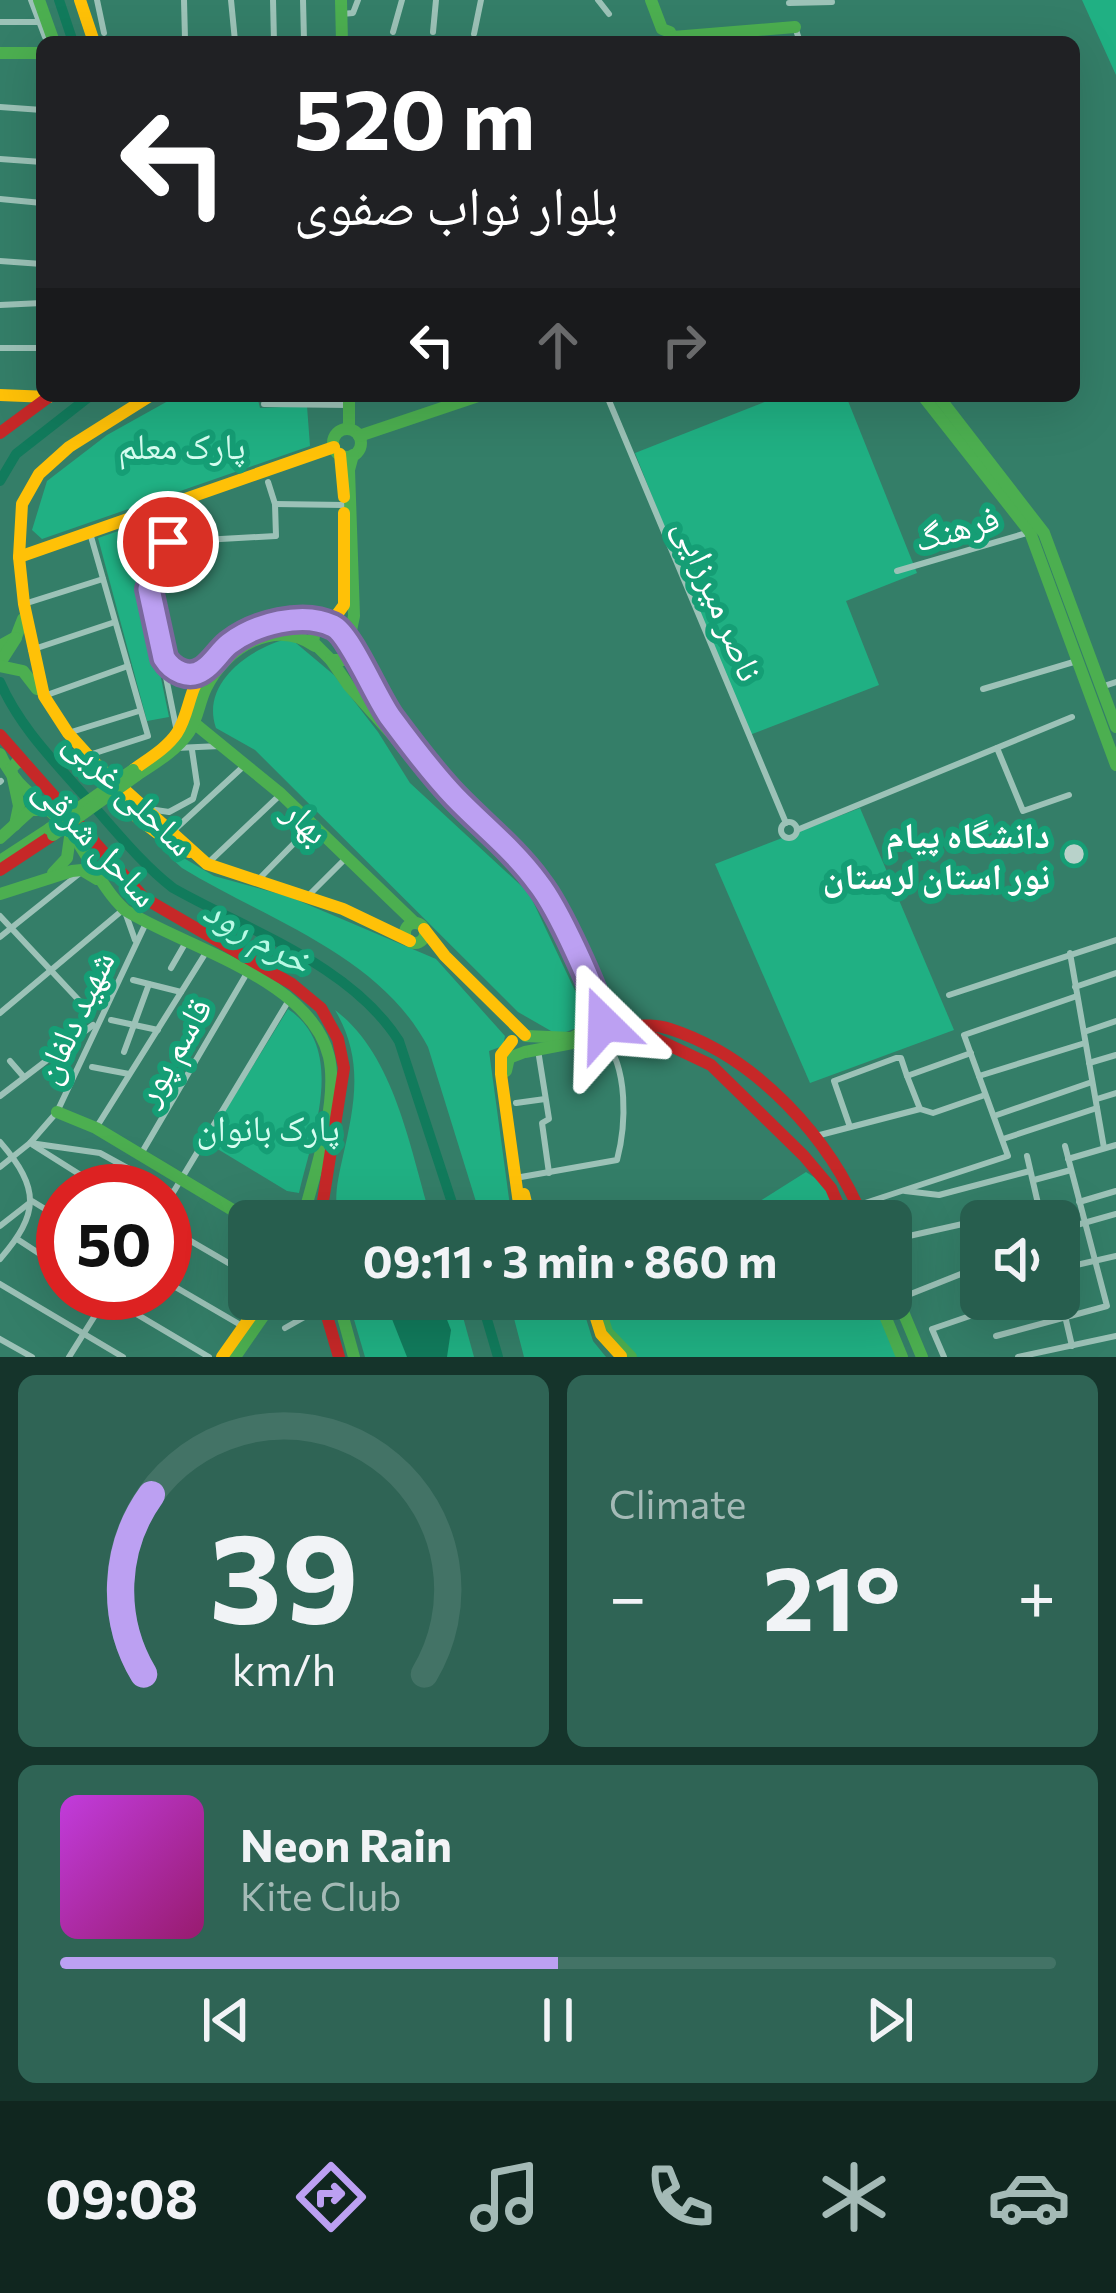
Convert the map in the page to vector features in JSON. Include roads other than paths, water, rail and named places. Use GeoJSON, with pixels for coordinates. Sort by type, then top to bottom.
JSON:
{"type":"FeatureCollection","features":[{"type":"Feature","properties":{"kind":"main road"},"geometry":{"type":"LineString","coordinates":[[35,0],[49,36]]}},
{"type":"Feature","properties":{"kind":"main road"},"geometry":{"type":"LineString","coordinates":[[80,0],[98,36]]}},
{"type":"Feature","properties":{"kind":"main road"},"geometry":{"type":"LineString","coordinates":[[651,0],[669,36]]}},
{"type":"Feature","properties":{"kind":"main road"},"geometry":{"type":"LineString","coordinates":[[753,36],[795,27]]}},
{"type":"Feature","properties":{"kind":"main road"},"geometry":{"type":"LineString","coordinates":[[0,53],[36,52]]}},
{"type":"Feature","properties":{"kind":"main road"},"geometry":{"type":"LineString","coordinates":[[0,394],[36,395]]}},
{"type":"Feature","properties":{"kind":"main road"},"geometry":{"type":"LineString","coordinates":[[0,433],[41,402]]}},
{"type":"Feature","properties":{"kind":"main road","name":"ساحلی غربی"},"geometry":{"type":"LineString","coordinates":[[140,402],[87,434],[39,474],[22,504],[21,621],[44,696],[91,759],[203,860],[381,924],[445,956]]}},
{"type":"Feature","properties":{"kind":"main road"},"geometry":{"type":"LineString","coordinates":[[19,556],[361,445],[354,433],[349,402]]}},
{"type":"Feature","properties":{"kind":"main road"},"geometry":{"type":"LineString","coordinates":[[331,660],[347,657],[354,616],[349,470],[336,434],[354,433],[458,402]]}},
{"type":"Feature","properties":{"kind":"main road"},"geometry":{"type":"LineString","coordinates":[[927,402],[1030,532],[1115,723]]}},
{"type":"Feature","properties":{"kind":"main road"},"geometry":{"type":"LineString","coordinates":[[943,402],[1037,522],[1077,661],[1116,765]]}},
{"type":"Feature","properties":{"kind":"main road"},"geometry":{"type":"LineString","coordinates":[[316,646],[313,634],[338,618],[344,605],[342,452]]}},
{"type":"Feature","properties":{"kind":"main road"},"geometry":{"type":"LineString","coordinates":[[135,773],[177,733],[205,669],[229,644],[255,628],[303,620],[326,625],[349,641],[389,716],[453,795],[502,839],[541,886],[596,1000],[599,1029]]}},
{"type":"Feature","properties":{"kind":"main road"},"geometry":{"type":"LineString","coordinates":[[0,646],[21,621]]}},
{"type":"Feature","properties":{"kind":"main road"},"geometry":{"type":"LineString","coordinates":[[21,621],[0,665],[17,666],[44,696]]}},
{"type":"Feature","properties":{"kind":"main road"},"geometry":{"type":"LineString","coordinates":[[0,865],[176,748],[194,723],[206,688],[235,652],[261,637],[284,632],[305,636],[331,660],[425,774],[538,890],[599,1029]]}},
{"type":"Feature","properties":{"kind":"main road"},"geometry":{"type":"LineString","coordinates":[[349,686],[351,671],[362,672]]}},
{"type":"Feature","properties":{"kind":"main road","name":"بهار"},"geometry":{"type":"LineString","coordinates":[[194,723],[281,794],[417,926],[519,1037],[514,1049],[529,1052]]}},
{"type":"Feature","properties":{"kind":"main road","name":"ساحل شرقی"},"geometry":{"type":"LineString","coordinates":[[0,735],[132,886],[292,984],[321,1008],[343,1055],[344,1083],[323,1200]]}},
{"type":"Feature","properties":{"kind":"main road"},"geometry":{"type":"LineString","coordinates":[[0,754],[4,781],[19,806],[15,825]]}},
{"type":"Feature","properties":{"kind":"main road"},"geometry":{"type":"LineString","coordinates":[[91,759],[99,775],[152,831],[203,860]]}},
{"type":"Feature","properties":{"kind":"main road"},"geometry":{"type":"LineString","coordinates":[[4,781],[14,762],[26,763]]}},
{"type":"Feature","properties":{"kind":"main road"},"geometry":{"type":"LineString","coordinates":[[4,781],[52,810],[71,830],[99,880],[124,909],[247,974],[289,1000],[318,1028],[330,1068],[307,1200]]}},
{"type":"Feature","properties":{"kind":"main road"},"geometry":{"type":"LineString","coordinates":[[0,838],[35,809],[52,810]]}},
{"type":"Feature","properties":{"kind":"main road"},"geometry":{"type":"LineString","coordinates":[[51,875],[67,858],[71,830]]}},
{"type":"Feature","properties":{"kind":"main road"},"geometry":{"type":"LineString","coordinates":[[0,894],[51,875],[82,871],[99,880]]}},
{"type":"Feature","properties":{"kind":"main road"},"geometry":{"type":"LineString","coordinates":[[381,924],[397,918],[397,907]]}},
{"type":"Feature","properties":{"kind":"main road"},"geometry":{"type":"LineString","coordinates":[[152,926],[174,924],[166,911]]}},
{"type":"Feature","properties":{"kind":"main road"},"geometry":{"type":"LineString","coordinates":[[381,924],[417,926]]}},
{"type":"Feature","properties":{"kind":"main road"},"geometry":{"type":"LineString","coordinates":[[184,941],[176,929],[191,926]]}},
{"type":"Feature","properties":{"kind":"main road"},"geometry":{"type":"LineString","coordinates":[[412,942],[405,933],[417,926]]}},
{"type":"Feature","properties":{"kind":"main road"},"geometry":{"type":"LineString","coordinates":[[518,1200],[501,1055],[519,1037],[667,1028],[709,1044],[794,1115],[843,1172],[855,1200]]}},
{"type":"Feature","properties":{"kind":"main road"},"geometry":{"type":"LineString","coordinates":[[526,1200],[506,1061],[599,1029],[654,1038],[711,1065],[778,1130],[830,1188],[835,1200]]}},
{"type":"Feature","properties":{"kind":"main road"},"geometry":{"type":"LineString","coordinates":[[57,1112],[159,1164]]}},
{"type":"Feature","properties":{"kind":"main road"},"geometry":{"type":"LineString","coordinates":[[778,1130],[794,1115]]}},
{"type":"Feature","properties":{"kind":"main road"},"geometry":{"type":"LineString","coordinates":[[192,1183],[228,1206]]}},
{"type":"Feature","properties":{"kind":"main road"},"geometry":{"type":"LineString","coordinates":[[222,1357],[249,1320]]}},
{"type":"Feature","properties":{"kind":"main road"},"geometry":{"type":"LineString","coordinates":[[235,1357],[260,1320]]}},
{"type":"Feature","properties":{"kind":"main road"},"geometry":{"type":"LineString","coordinates":[[328,1320],[339,1357]]}},
{"type":"Feature","properties":{"kind":"main road"},"geometry":{"type":"LineString","coordinates":[[344,1320],[354,1357]]}},
{"type":"Feature","properties":{"kind":"main road"},"geometry":{"type":"LineString","coordinates":[[598,1320],[601,1334],[621,1357]]}},
{"type":"Feature","properties":{"kind":"main road"},"geometry":{"type":"LineString","coordinates":[[602,1320],[631,1357]]}},
{"type":"Feature","properties":{"kind":"main road"},"geometry":{"type":"LineString","coordinates":[[887,1320],[902,1357]]}},
{"type":"Feature","properties":{"kind":"main road"},"geometry":{"type":"LineString","coordinates":[[907,1320],[922,1357]]}},
{"type":"Feature","properties":{"kind":"street"},"geometry":{"type":"LineString","coordinates":[[35,0],[48,36]]}},
{"type":"Feature","properties":{"kind":"street"},"geometry":{"type":"LineString","coordinates":[[97,0],[99,36]]}},
{"type":"Feature","properties":{"kind":"street"},"geometry":{"type":"LineString","coordinates":[[184,0],[184,36]]}},
{"type":"Feature","properties":{"kind":"street"},"geometry":{"type":"LineString","coordinates":[[231,0],[236,36]]}},
{"type":"Feature","properties":{"kind":"street"},"geometry":{"type":"LineString","coordinates":[[273,0],[274,36]]}},
{"type":"Feature","properties":{"kind":"street"},"geometry":{"type":"LineString","coordinates":[[303,0],[304,36]]}},
{"type":"Feature","properties":{"kind":"street"},"geometry":{"type":"LineString","coordinates":[[341,7],[353,13],[358,0]]}},
{"type":"Feature","properties":{"kind":"street"},"geometry":{"type":"LineString","coordinates":[[393,32],[402,0]]}},
{"type":"Feature","properties":{"kind":"street"},"geometry":{"type":"LineString","coordinates":[[433,32],[436,0]]}},
{"type":"Feature","properties":{"kind":"street"},"geometry":{"type":"LineString","coordinates":[[474,34],[481,0]]}},
{"type":"Feature","properties":{"kind":"street"},"geometry":{"type":"LineString","coordinates":[[601,0],[609,14]]}},
{"type":"Feature","properties":{"kind":"street"},"geometry":{"type":"LineString","coordinates":[[789,4],[832,2]]}},
{"type":"Feature","properties":{"kind":"street"},"geometry":{"type":"LineString","coordinates":[[0,22],[40,22]]}},
{"type":"Feature","properties":{"kind":"street"},"geometry":{"type":"LineString","coordinates":[[795,27],[798,36]]}},
{"type":"Feature","properties":{"kind":"street"},"geometry":{"type":"LineString","coordinates":[[0,106],[36,109]]}},
{"type":"Feature","properties":{"kind":"street"},"geometry":{"type":"LineString","coordinates":[[0,159],[36,162]]}},
{"type":"Feature","properties":{"kind":"street"},"geometry":{"type":"LineString","coordinates":[[0,199],[36,202]]}},
{"type":"Feature","properties":{"kind":"street"},"geometry":{"type":"LineString","coordinates":[[0,261],[36,264]]}},
{"type":"Feature","properties":{"kind":"street"},"geometry":{"type":"LineString","coordinates":[[0,305],[36,303]]}},
{"type":"Feature","properties":{"kind":"street"},"geometry":{"type":"LineString","coordinates":[[0,348],[36,348]]}},
{"type":"Feature","properties":{"kind":"street"},"geometry":{"type":"LineString","coordinates":[[264,404],[306,402]]}},
{"type":"Feature","properties":{"kind":"street"},"geometry":{"type":"LineString","coordinates":[[432,402],[432,407]]}},
{"type":"Feature","properties":{"kind":"street","name":"ناصر میرزایی"},"geometry":{"type":"LineString","coordinates":[[610,402],[786,823]]}},
{"type":"Feature","properties":{"kind":"street"},"geometry":{"type":"LineString","coordinates":[[149,589],[168,542],[276,536],[275,504],[268,482]]}},
{"type":"Feature","properties":{"kind":"street"},"geometry":{"type":"LineString","coordinates":[[275,504],[344,505]]}},
{"type":"Feature","properties":{"kind":"street"},"geometry":{"type":"LineString","coordinates":[[134,518],[177,733]]}},
{"type":"Feature","properties":{"kind":"street","name":"فرهنگ"},"geometry":{"type":"LineString","coordinates":[[897,571],[1030,532]]}},
{"type":"Feature","properties":{"kind":"street"},"geometry":{"type":"LineString","coordinates":[[90,533],[148,736],[91,759]]}},
{"type":"Feature","properties":{"kind":"street"},"geometry":{"type":"LineString","coordinates":[[21,621],[103,579]]}},
{"type":"Feature","properties":{"kind":"street"},"geometry":{"type":"LineString","coordinates":[[31,650],[115,622]]}},
{"type":"Feature","properties":{"kind":"street"},"geometry":{"type":"LineString","coordinates":[[164,658],[181,673],[205,669]]}},
{"type":"Feature","properties":{"kind":"street"},"geometry":{"type":"LineString","coordinates":[[983,689],[1077,661]]}},
{"type":"Feature","properties":{"kind":"street"},"geometry":{"type":"LineString","coordinates":[[44,696],[128,666]]}},
{"type":"Feature","properties":{"kind":"street"},"geometry":{"type":"LineString","coordinates":[[1101,687],[1116,682]]}},
{"type":"Feature","properties":{"kind":"street"},"geometry":{"type":"LineString","coordinates":[[68,733],[139,711]]}},
{"type":"Feature","properties":{"kind":"street"},"geometry":{"type":"LineString","coordinates":[[797,830],[793,823],[781,829],[786,838],[794,837],[797,830],[1072,717]]}},
{"type":"Feature","properties":{"kind":"street"},"geometry":{"type":"LineString","coordinates":[[176,748],[224,745]]}},
{"type":"Feature","properties":{"kind":"street"},"geometry":{"type":"LineString","coordinates":[[997,748],[1023,811],[1069,795]]}},
{"type":"Feature","properties":{"kind":"street"},"geometry":{"type":"LineString","coordinates":[[146,808],[169,812],[193,799],[197,784],[192,750]]}},
{"type":"Feature","properties":{"kind":"street"},"geometry":{"type":"LineString","coordinates":[[172,833],[246,764]]}},
{"type":"Feature","properties":{"kind":"street"},"geometry":{"type":"LineString","coordinates":[[203,860],[281,794]]}},
{"type":"Feature","properties":{"kind":"street"},"geometry":{"type":"LineString","coordinates":[[257,881],[313,824]]}},
{"type":"Feature","properties":{"kind":"street"},"geometry":{"type":"LineString","coordinates":[[308,896],[346,858]]}},
{"type":"Feature","properties":{"kind":"street"},"geometry":{"type":"LineString","coordinates":[[0,937],[82,871]]}},
{"type":"Feature","properties":{"kind":"street"},"geometry":{"type":"LineString","coordinates":[[0,1013],[124,909]]}},
{"type":"Feature","properties":{"kind":"street","name":"شهید دلفان"},"geometry":{"type":"LineString","coordinates":[[0,1167],[57,1112],[136,944],[124,909]]}},
{"type":"Feature","properties":{"kind":"street"},"geometry":{"type":"LineString","coordinates":[[0,916],[88,1010]]}},
{"type":"Feature","properties":{"kind":"street"},"geometry":{"type":"LineString","coordinates":[[136,944],[152,926]]}},
{"type":"Feature","properties":{"kind":"street"},"geometry":{"type":"LineString","coordinates":[[949,995],[1116,940]]}},
{"type":"Feature","properties":{"kind":"street"},"geometry":{"type":"LineString","coordinates":[[171,968],[184,941]]}},
{"type":"Feature","properties":{"kind":"street"},"geometry":{"type":"LineString","coordinates":[[96,1128],[207,951]]}},
{"type":"Feature","properties":{"kind":"street"},"geometry":{"type":"LineString","coordinates":[[1070,952],[1104,1148]]}},
{"type":"Feature","properties":{"kind":"street"},"geometry":{"type":"LineString","coordinates":[[873,1200],[1008,1156],[964,1035],[1116,973]]}},
{"type":"Feature","properties":{"kind":"street","name":"قاسم پور"},"geometry":{"type":"LineString","coordinates":[[141,1154],[247,974]]}},
{"type":"Feature","properties":{"kind":"street"},"geometry":{"type":"LineString","coordinates":[[133,980],[181,992]]}},
{"type":"Feature","properties":{"kind":"street"},"geometry":{"type":"LineString","coordinates":[[124,1052],[149,984]]}},
{"type":"Feature","properties":{"kind":"street"},"geometry":{"type":"LineString","coordinates":[[191,1164],[289,1000]]}},
{"type":"Feature","properties":{"kind":"street"},"geometry":{"type":"LineString","coordinates":[[111,1019],[158,1030]]}},
{"type":"Feature","properties":{"kind":"street"},"geometry":{"type":"LineString","coordinates":[[1084,1032],[1116,1021]]}},
{"type":"Feature","properties":{"kind":"street"},"geometry":{"type":"LineString","coordinates":[[0,1096],[96,1022]]}},
{"type":"Feature","properties":{"kind":"street"},"geometry":{"type":"LineString","coordinates":[[521,1177],[617,1160],[624,1119],[616,1063],[599,1029]]}},
{"type":"Feature","properties":{"kind":"street"},"geometry":{"type":"LineString","coordinates":[[980,1076],[1085,1042]]}},
{"type":"Feature","properties":{"kind":"street"},"geometry":{"type":"LineString","coordinates":[[529,1052],[549,1119],[542,1123],[549,1173]]}},
{"type":"Feature","properties":{"kind":"street"},"geometry":{"type":"LineString","coordinates":[[908,1076],[971,1053]]}},
{"type":"Feature","properties":{"kind":"street"},"geometry":{"type":"LineString","coordinates":[[1089,1063],[1116,1055]]}},
{"type":"Feature","properties":{"kind":"street"},"geometry":{"type":"LineString","coordinates":[[850,1127],[833,1081],[896,1058],[901,1058],[920,1109]]}},
{"type":"Feature","properties":{"kind":"street"},"geometry":{"type":"LineString","coordinates":[[10,1060],[23,1077]]}},
{"type":"Feature","properties":{"kind":"street"},"geometry":{"type":"LineString","coordinates":[[92,1067],[130,1074]]}},
{"type":"Feature","properties":{"kind":"street"},"geometry":{"type":"LineString","coordinates":[[0,1079],[8,1090]]}},
{"type":"Feature","properties":{"kind":"street"},"geometry":{"type":"LineString","coordinates":[[994,1116],[1092,1082]]}},
{"type":"Feature","properties":{"kind":"street"},"geometry":{"type":"LineString","coordinates":[[1002,1140],[1116,1093]]}},
{"type":"Feature","properties":{"kind":"street"},"geometry":{"type":"LineString","coordinates":[[816,1136],[920,1109],[933,1113],[986,1095]]}},
{"type":"Feature","properties":{"kind":"street"},"geometry":{"type":"LineString","coordinates":[[516,1103],[544,1100]]}},
{"type":"Feature","properties":{"kind":"street"},"geometry":{"type":"LineString","coordinates":[[0,1142],[13,1157],[36,1204]]}},
{"type":"Feature","properties":{"kind":"street"},"geometry":{"type":"LineString","coordinates":[[30,1143],[63,1164]]}},
{"type":"Feature","properties":{"kind":"street"},"geometry":{"type":"LineString","coordinates":[[30,1143],[100,1153],[120,1164]]}},
{"type":"Feature","properties":{"kind":"street"},"geometry":{"type":"LineString","coordinates":[[1068,1159],[1116,1145]]}},
{"type":"Feature","properties":{"kind":"street"},"geometry":{"type":"LineString","coordinates":[[1065,1146],[1078,1200]]}},
{"type":"Feature","properties":{"kind":"street"},"geometry":{"type":"LineString","coordinates":[[1027,1156],[1037,1200]]}},
{"type":"Feature","properties":{"kind":"street"},"geometry":{"type":"LineString","coordinates":[[902,1191],[939,1195],[1071,1170]]}},
{"type":"Feature","properties":{"kind":"street"},"geometry":{"type":"LineString","coordinates":[[1080,1202],[1116,1191]]}},
{"type":"Feature","properties":{"kind":"street"},"geometry":{"type":"LineString","coordinates":[[0,1226],[32,1202]]}},
{"type":"Feature","properties":{"kind":"street"},"geometry":{"type":"LineString","coordinates":[[0,1259],[23,1233],[32,1202]]}},
{"type":"Feature","properties":{"kind":"street"},"geometry":{"type":"LineString","coordinates":[[1080,1206],[1107,1306],[1080,1312]]}},
{"type":"Feature","properties":{"kind":"street"},"geometry":{"type":"LineString","coordinates":[[1080,1224],[1116,1214]]}},
{"type":"Feature","properties":{"kind":"street"},"geometry":{"type":"LineString","coordinates":[[912,1235],[960,1225]]}},
{"type":"Feature","properties":{"kind":"street"},"geometry":{"type":"LineString","coordinates":[[17,1239],[36,1251]]}},
{"type":"Feature","properties":{"kind":"street"},"geometry":{"type":"LineString","coordinates":[[192,1242],[228,1263]]}},
{"type":"Feature","properties":{"kind":"street"},"geometry":{"type":"LineString","coordinates":[[1080,1265],[1116,1256]]}},
{"type":"Feature","properties":{"kind":"street"},"geometry":{"type":"LineString","coordinates":[[912,1293],[960,1274]]}},
{"type":"Feature","properties":{"kind":"street"},"geometry":{"type":"LineString","coordinates":[[0,1284],[123,1357]]}},
{"type":"Feature","properties":{"kind":"street"},"geometry":{"type":"LineString","coordinates":[[192,1297],[244,1327]]}},
{"type":"Feature","properties":{"kind":"street"},"geometry":{"type":"LineString","coordinates":[[1105,1300],[1116,1297]]}},
{"type":"Feature","properties":{"kind":"street"},"geometry":{"type":"LineString","coordinates":[[944,1357],[932,1329],[960,1319]]}},
{"type":"Feature","properties":{"kind":"street"},"geometry":{"type":"LineString","coordinates":[[69,1357],[91,1320]]}},
{"type":"Feature","properties":{"kind":"street"},"geometry":{"type":"LineString","coordinates":[[149,1320],[209,1357]]}},
{"type":"Feature","properties":{"kind":"street"},"geometry":{"type":"LineString","coordinates":[[285,1328],[297,1320]]}},
{"type":"Feature","properties":{"kind":"street"},"geometry":{"type":"LineString","coordinates":[[996,1336],[1051,1320]]}},
{"type":"Feature","properties":{"kind":"street"},"geometry":{"type":"LineString","coordinates":[[1066,1320],[1072,1346]]}},
{"type":"Feature","properties":{"kind":"street"},"geometry":{"type":"LineString","coordinates":[[1018,1357],[1116,1336]]}},
{"type":"Feature","properties":{"kind":"street"},"geometry":{"type":"LineString","coordinates":[[0,1339],[32,1357]]}},
{"type":"Feature","properties":{"kind":"waterway","name":"خرم رود"},"geometry":{"type":"LineString","coordinates":[[59,0],[71,36]]}},
{"type":"Feature","properties":{"kind":"waterway","name":"خرم رود"},"geometry":{"type":"LineString","coordinates":[[0,481],[16,454],[82,402]]}},
{"type":"Feature","properties":{"kind":"waterway","name":"خرم رود"},"geometry":{"type":"LineString","coordinates":[[0,682],[40,744],[161,878],[296,952],[379,1014],[399,1041],[451,1200]]}},
{"type":"Feature","properties":{"kind":"waterway","name":"خرم رود"},"geometry":{"type":"LineString","coordinates":[[487,1320],[498,1357]]}},
{"type":"Feature","properties":{"kind":"place","name":"دانشگاه پیام نور استان لرستان"},"geometry":{"type":"Point","coordinates":[1074,854]}},
{"type":"Feature","properties":{"kind":"park label","name":"پارک معلم"},"geometry":{"type":"Point","coordinates":[182,444]}},
{"type":"Feature","properties":{"kind":"park label","name":"پارک بانوان"},"geometry":{"type":"Point","coordinates":[268,1126]}}]}
